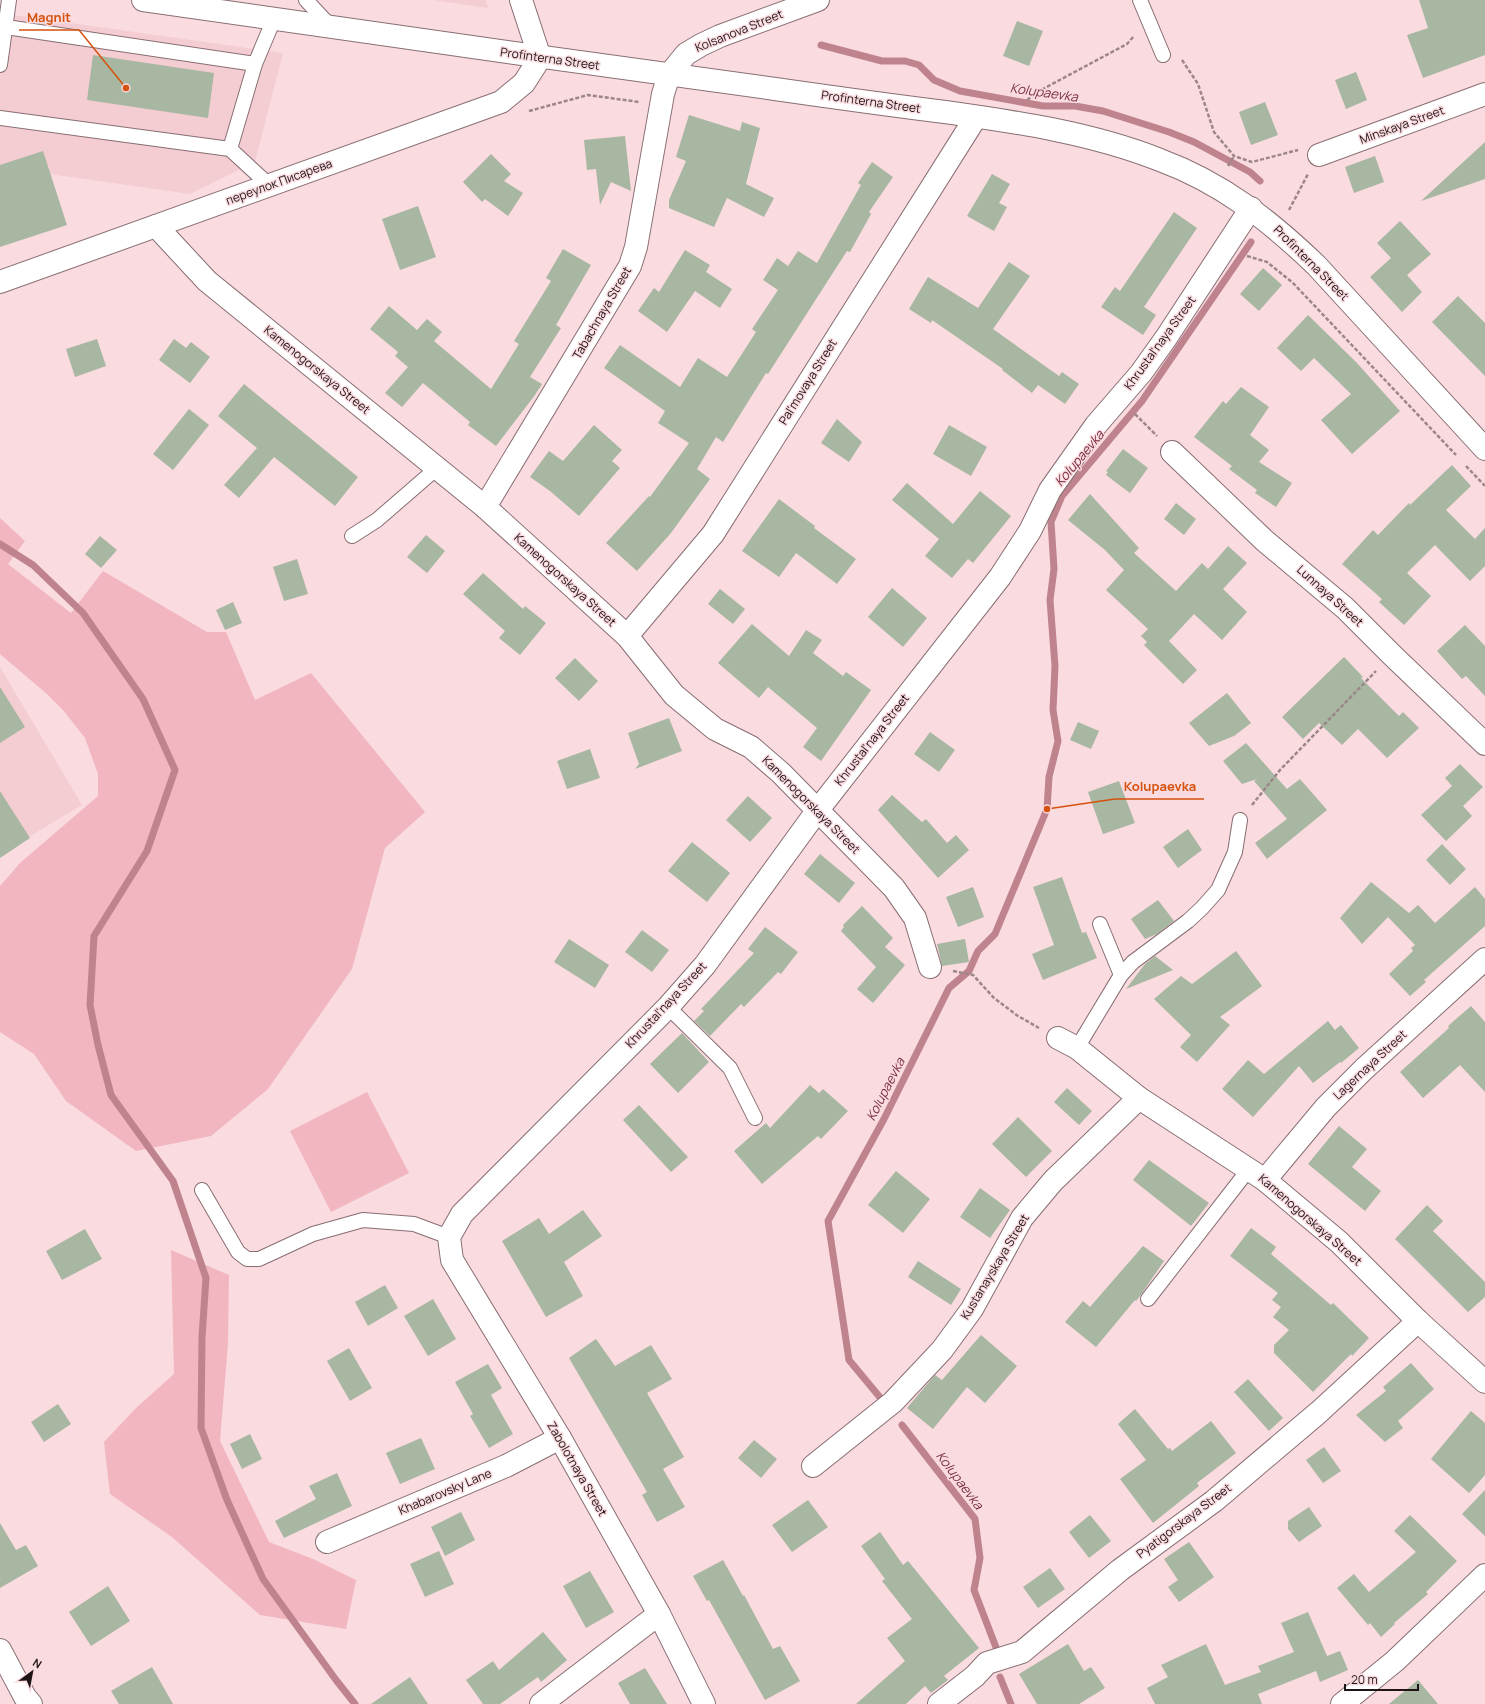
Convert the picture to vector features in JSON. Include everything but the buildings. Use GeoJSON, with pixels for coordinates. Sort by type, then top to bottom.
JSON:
{"type":"FeatureCollection","features":[{"type":"Feature","properties":{"kind":"street","name":"Profinterna Street"},"geometry":{"type":"LineString","coordinates":[[143,0],[540,58],[666,85],[976,117],[1085,137],[1159,159],[1189,172],[1252,208],[1288,238],[1316,266],[1485,449]]}},
{"type":"Feature","properties":{"kind":"street"},"geometry":{"type":"LineString","coordinates":[[521,0],[540,58]]}},
{"type":"Feature","properties":{"kind":"street","name":"Kolsanova Street"},"geometry":{"type":"LineString","coordinates":[[666,85],[686,54],[701,45],[818,0]]}},
{"type":"Feature","properties":{"kind":"street","name":"переулок Писарева"},"geometry":{"type":"LineString","coordinates":[[0,282],[501,102],[524,83],[540,58]]}},
{"type":"Feature","properties":{"kind":"street","name":"Tabachnaya Street"},"geometry":{"type":"LineString","coordinates":[[485,507],[622,282],[630,266],[636,247],[666,85]]}},
{"type":"Feature","properties":{"kind":"street","name":"Minskaya Street"},"geometry":{"type":"LineString","coordinates":[[1319,155],[1485,94]]}},
{"type":"Feature","properties":{"kind":"street","name":"Pal'movaya Street"},"geometry":{"type":"LineString","coordinates":[[627,636],[713,534],[976,117]]}},
{"type":"Feature","properties":{"kind":"street","name":"Khrustal'naya Street"},"geometry":{"type":"LineString","coordinates":[[449,1237],[462,1214],[668,1007],[705,965],[817,811],[1000,577],[1030,531],[1050,490],[1096,425],[1141,373],[1252,208]]}},
{"type":"Feature","properties":{"kind":"street","name":"Kamenogorskaya Street"},"geometry":{"type":"LineString","coordinates":[[156,226],[207,281],[485,507],[627,636],[674,695],[715,729],[751,747],[782,772],[817,811],[894,888],[915,918],[930,967]]}},
{"type":"Feature","properties":{"kind":"street","name":"Lunnaya Street"},"geometry":{"type":"LineString","coordinates":[[1172,452],[1265,541],[1345,608],[1485,744]]}},
{"type":"Feature","properties":{"kind":"street","name":"Lagernaya Street"},"geometry":{"type":"LineString","coordinates":[[1257,1174],[1358,1074],[1485,959]]}},
{"type":"Feature","properties":{"kind":"street","name":"Kamenogorskaya Street"},"geometry":{"type":"LineString","coordinates":[[1068,1043],[1139,1098],[1257,1174],[1339,1242],[1418,1321],[1485,1382]]}},
{"type":"Feature","properties":{"kind":"street","name":"Kustanayskaya Street"},"geometry":{"type":"LineString","coordinates":[[813,1466],[893,1402],[942,1350],[972,1309],[1022,1218],[1053,1181],[1139,1098]]}},
{"type":"Feature","properties":{"kind":"street","name":"Zabolotnaya Street"},"geometry":{"type":"LineString","coordinates":[[449,1237],[452,1260],[560,1438],[659,1614],[704,1704]]}},
{"type":"Feature","properties":{"kind":"street","name":"Pyatigorskaya Street"},"geometry":{"type":"LineString","coordinates":[[940,1704],[975,1676],[987,1663],[1022,1652],[1120,1570],[1214,1501],[1319,1412],[1418,1321]]}},
{"type":"Feature","properties":{"kind":"street","name":"Khabarovsky Lane"},"geometry":{"type":"LineString","coordinates":[[326,1542],[506,1466],[560,1438]]}},
{"type":"Feature","properties":{"kind":"street"},"geometry":{"type":"LineString","coordinates":[[1342,1704],[1395,1661],[1485,1575]]}},
{"type":"Feature","properties":{"kind":"street"},"geometry":{"type":"LineString","coordinates":[[541,1704],[659,1614]]}},
{"type":"Feature","properties":{"kind":"street"},"geometry":{"type":"LineString","coordinates":[[0,1650],[25,1697],[31,1704]]}},
{"type":"Feature","properties":{"kind":"lane"},"geometry":{"type":"LineString","coordinates":[[0,65],[9,0]]}},
{"type":"Feature","properties":{"kind":"lane"},"geometry":{"type":"LineString","coordinates":[[306,0],[332,28]]}},
{"type":"Feature","properties":{"kind":"lane"},"geometry":{"type":"LineString","coordinates":[[1140,0],[1163,55]]}},
{"type":"Feature","properties":{"kind":"lane"},"geometry":{"type":"LineString","coordinates":[[230,149],[255,64],[274,19]]}},
{"type":"Feature","properties":{"kind":"lane"},"geometry":{"type":"LineString","coordinates":[[6,27],[255,64]]}},
{"type":"Feature","properties":{"kind":"lane"},"geometry":{"type":"LineString","coordinates":[[0,118],[230,149],[269,186]]}},
{"type":"Feature","properties":{"kind":"lane"},"geometry":{"type":"LineString","coordinates":[[352,536],[377,520],[437,468]]}},
{"type":"Feature","properties":{"kind":"lane"},"geometry":{"type":"LineString","coordinates":[[1068,1043],[1121,975],[1133,962],[1202,908],[1218,890],[1235,852],[1240,820]]}},
{"type":"Feature","properties":{"kind":"lane"},"geometry":{"type":"LineString","coordinates":[[1100,924],[1121,975]]}},
{"type":"Feature","properties":{"kind":"lane"},"geometry":{"type":"LineString","coordinates":[[668,1007],[730,1068],[755,1118]]}},
{"type":"Feature","properties":{"kind":"lane"},"geometry":{"type":"LineString","coordinates":[[1148,1299],[1257,1174]]}},
{"type":"Feature","properties":{"kind":"lane"},"geometry":{"type":"LineString","coordinates":[[202,1190],[238,1252],[247,1259],[259,1258],[313,1234],[362,1220],[414,1224],[449,1237]]}},
{"type":"Feature","properties":{"kind":"path"},"geometry":{"type":"LineString","coordinates":[[1026,101],[1041,90],[1128,44],[1148,19]]}},
{"type":"Feature","properties":{"kind":"path"},"geometry":{"type":"LineString","coordinates":[[1163,55],[1177,53],[1198,84],[1214,132],[1234,156],[1252,162],[1306,148],[1319,155],[1287,213]]}},
{"type":"Feature","properties":{"kind":"path"},"geometry":{"type":"LineString","coordinates":[[528,112],[588,95],[646,103],[666,85]]}},
{"type":"Feature","properties":{"kind":"path"},"geometry":{"type":"LineString","coordinates":[[1226,170],[1234,156]]}},
{"type":"Feature","properties":{"kind":"path"},"geometry":{"type":"LineString","coordinates":[[1249,258],[1267,262],[1293,283],[1458,457]]}},
{"type":"Feature","properties":{"kind":"path"},"geometry":{"type":"LineString","coordinates":[[1463,463],[1485,486]]}},
{"type":"Feature","properties":{"kind":"path"},"geometry":{"type":"LineString","coordinates":[[1240,820],[1280,770],[1392,655]]}},
{"type":"Feature","properties":{"kind":"path"},"geometry":{"type":"LineString","coordinates":[[958,971],[972,975],[994,998],[1018,1016],[1068,1043]]}},
{"type":"Feature","properties":{"kind":"shaded area"},"geometry":{"type":"Polygon","coordinates":[[[433,0],[486,0],[488,8],[433,0]]]}},
{"type":"Feature","properties":{"kind":"shaded area"},"geometry":{"type":"Polygon","coordinates":[[[0,13],[283,53],[255,162],[190,194],[0,167],[0,13]]]}},
{"type":"Feature","properties":{"kind":"shaded area"},"geometry":{"type":"Polygon","coordinates":[[[0,518],[25,541],[8,564],[71,613],[103,571],[207,632],[226,632],[255,700],[311,673],[425,812],[385,848],[352,969],[268,1089],[211,1136],[136,1151],[66,1101],[34,1054],[0,1032],[0,886],[20,863],[98,796],[98,774],[85,738],[63,710],[47,694],[0,654],[0,518]]]}},
{"type":"Feature","properties":{"kind":"shaded area"},"geometry":{"type":"Polygon","coordinates":[[[0,667],[82,805],[0,854],[0,667]]]}},
{"type":"Feature","properties":{"kind":"shaded area"},"geometry":{"type":"Polygon","coordinates":[[[367,1092],[409,1173],[331,1212],[290,1131],[367,1092]]]}},
{"type":"Feature","properties":{"kind":"shaded area"},"geometry":{"type":"Polygon","coordinates":[[[171,1250],[229,1275],[228,1343],[220,1441],[269,1542],[313,1559],[356,1580],[346,1629],[260,1615],[172,1537],[110,1494],[104,1442],[136,1408],[174,1374],[171,1250]]]}},
{"type":"Feature","properties":{"kind":"waterway","name":"Kolupaevka"},"geometry":{"type":"LineString","coordinates":[[821,45],[882,61],[905,61],[919,65],[934,80],[960,91],[1043,106],[1075,106],[1103,111],[1169,132],[1194,142],[1250,172],[1260,181]]}},
{"type":"Feature","properties":{"kind":"waterway","name":"Kolupaevka"},"geometry":{"type":"LineString","coordinates":[[883,1401],[849,1360],[828,1221],[884,1119],[949,988],[969,971],[978,951],[995,934],[1047,809],[1049,777],[1058,741],[1053,710],[1055,666],[1050,600],[1054,569],[1051,522],[1062,496],[1142,401],[1251,242]]}},
{"type":"Feature","properties":{"kind":"waterway"},"geometry":{"type":"LineString","coordinates":[[0,544],[33,565],[83,613],[143,699],[175,770],[147,851],[94,936],[90,1005],[98,1045],[111,1095],[173,1181],[206,1278],[202,1337],[201,1428],[227,1500],[263,1579],[355,1704]]}},
{"type":"Feature","properties":{"kind":"waterway","name":"Kolupaevka"},"geometry":{"type":"LineString","coordinates":[[902,1425],[975,1519],[980,1558],[974,1590],[997,1650]]}},
{"type":"Feature","properties":{"kind":"waterway","name":"Kolupaevka"},"geometry":{"type":"LineString","coordinates":[[1000,1677],[1011,1704]]}},
{"type":"Feature","properties":{"kind":"place","name":"Magnit"},"geometry":{"type":"Point","coordinates":[126,88]}},
{"type":"Feature","properties":{"kind":"place","name":"Kolupaevka"},"geometry":{"type":"Point","coordinates":[1047,809]}}]}
